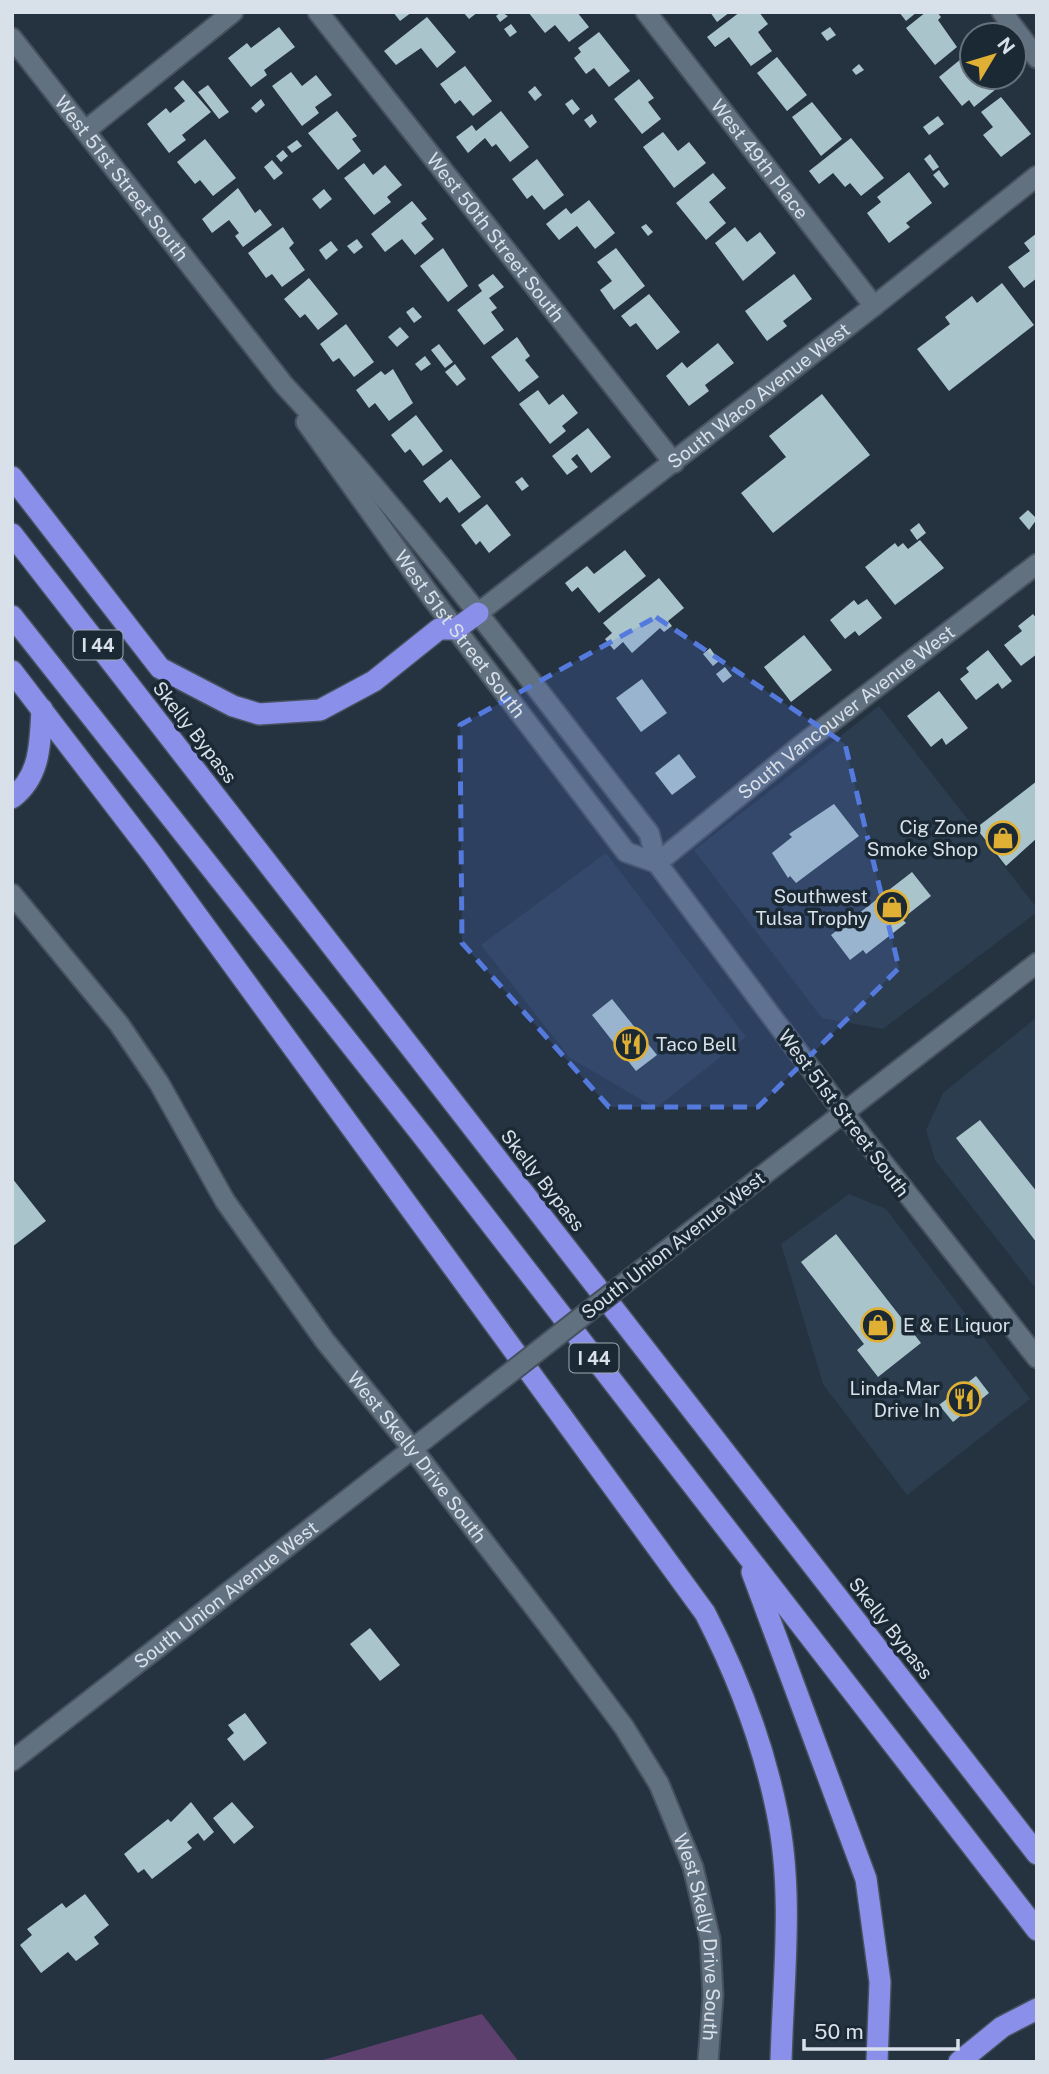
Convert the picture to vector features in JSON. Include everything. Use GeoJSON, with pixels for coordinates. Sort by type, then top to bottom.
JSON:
{"type":"FeatureCollection","features":[{"type":"Feature","properties":{"kind":"highway"},"geometry":{"type":"LineString","coordinates":[[12,477],[160,667],[233,706],[259,714],[320,710],[374,681],[439,629],[456,629],[478,613]]}},
{"type":"Feature","properties":{"kind":"highway","name":"Skelly Bypass"},"geometry":{"type":"LineString","coordinates":[[12,534],[1037,1854]]}},
{"type":"Feature","properties":{"kind":"highway","name":"I 44"},"geometry":{"type":"LineString","coordinates":[[12,616],[422,1135],[1037,1930]]}},
{"type":"Feature","properties":{"kind":"highway"},"geometry":{"type":"LineString","coordinates":[[12,671],[153,855],[464,1286],[562,1411],[705,1613],[727,1656],[767,1772],[778,1814],[785,1905],[781,2062]]}},
{"type":"Feature","properties":{"kind":"highway"},"geometry":{"type":"LineString","coordinates":[[12,798],[27,783],[37,762],[42,709]]}},
{"type":"Feature","properties":{"kind":"highway"},"geometry":{"type":"LineString","coordinates":[[745,1553],[866,1879],[880,1982],[877,2062]]}},
{"type":"Feature","properties":{"kind":"highway"},"geometry":{"type":"LineString","coordinates":[[959,2062],[1002,2027],[1037,2009]]}},
{"type":"Feature","properties":{"kind":"street"},"geometry":{"type":"LineString","coordinates":[[85,131],[233,12]]}},
{"type":"Feature","properties":{"kind":"street","name":"West 50th Street South"},"geometry":{"type":"LineString","coordinates":[[318,12],[674,463]]}},
{"type":"Feature","properties":{"kind":"street","name":"West 49th Place"},"geometry":{"type":"LineString","coordinates":[[646,12],[874,306]]}},
{"type":"Feature","properties":{"kind":"street"},"geometry":{"type":"LineString","coordinates":[[1002,12],[1037,58]]}},
{"type":"Feature","properties":{"kind":"street","name":"West 51st Street South"},"geometry":{"type":"LineString","coordinates":[[12,38],[284,385],[334,438],[478,613],[649,833],[657,863],[842,1112],[1037,1358]]}},
{"type":"Feature","properties":{"kind":"street","name":"South Waco Avenue West"},"geometry":{"type":"LineString","coordinates":[[478,613],[674,463],[1037,176]]}},
{"type":"Feature","properties":{"kind":"street","name":"West 51st Street South"},"geometry":{"type":"LineString","coordinates":[[284,385],[322,447],[626,852],[657,863]]}},
{"type":"Feature","properties":{"kind":"street","name":"South Vancouver Avenue West"},"geometry":{"type":"LineString","coordinates":[[657,863],[804,743],[1037,564]]}},
{"type":"Feature","properties":{"kind":"street","name":"West Skelly Drive South"},"geometry":{"type":"LineString","coordinates":[[12,894],[119,1024],[159,1083],[225,1201],[325,1341],[412,1448],[624,1727],[659,1784],[693,1867],[710,1939],[713,1995],[708,2062]]}},
{"type":"Feature","properties":{"kind":"street","name":"South Union Avenue West"},"geometry":{"type":"LineString","coordinates":[[12,1760],[1037,963]]}},
{"type":"Feature","properties":{"kind":"highlighted area"},"geometry":{"type":"Polygon","coordinates":[[[656,617],[845,744],[899,968],[758,1107],[609,1107],[462,943],[460,725],[656,617]]]}},
{"type":"Feature","properties":{"kind":"shaded area"},"geometry":{"type":"Polygon","coordinates":[[[879,706],[1037,908],[1037,912],[883,1029],[822,1018],[694,850],[879,706]]]}},
{"type":"Feature","properties":{"kind":"shaded area"},"geometry":{"type":"Polygon","coordinates":[[[606,853],[746,1037],[656,1108],[570,1058],[481,945],[606,853]]]}},
{"type":"Feature","properties":{"kind":"shaded area"},"geometry":{"type":"Polygon","coordinates":[[[1037,1017],[1037,1290],[935,1160],[926,1130],[943,1093],[1037,1017]]]}},
{"type":"Feature","properties":{"kind":"shaded area"},"geometry":{"type":"Polygon","coordinates":[[[849,1194],[886,1209],[1030,1399],[907,1495],[823,1384],[781,1244],[849,1194]]]}},
{"type":"Feature","properties":{"kind":"shaded area"},"geometry":{"type":"Polygon","coordinates":[[[482,2014],[519,2062],[316,2062],[482,2014]]]}},
{"type":"Feature","properties":{"kind":"building"},"geometry":{"type":"Polygon","coordinates":[[[393,12],[412,12],[400,21],[393,12]]]}},
{"type":"Feature","properties":{"kind":"building"},"geometry":{"type":"Polygon","coordinates":[[[463,12],[478,12],[469,19],[463,12]]]}},
{"type":"Feature","properties":{"kind":"building"},"geometry":{"type":"Polygon","coordinates":[[[501,12],[508,16],[500,22],[496,16],[501,12]]]}},
{"type":"Feature","properties":{"kind":"building"},"geometry":{"type":"Polygon","coordinates":[[[528,12],[577,12],[589,27],[569,42],[555,25],[545,33],[528,12]]]}},
{"type":"Feature","properties":{"kind":"building"},"geometry":{"type":"Polygon","coordinates":[[[710,12],[730,12],[717,22],[710,12]]]}},
{"type":"Feature","properties":{"kind":"building"},"geometry":{"type":"Polygon","coordinates":[[[740,12],[759,12],[768,24],[758,32],[772,51],[751,66],[729,37],[715,47],[707,37],[740,12]]]}},
{"type":"Feature","properties":{"kind":"building"},"geometry":{"type":"Polygon","coordinates":[[[899,12],[917,12],[906,21],[899,12]]]}},
{"type":"Feature","properties":{"kind":"building"},"geometry":{"type":"Polygon","coordinates":[[[926,12],[937,12],[941,17],[938,20],[957,47],[935,65],[906,28],[926,12]]]}},
{"type":"Feature","properties":{"kind":"building"},"geometry":{"type":"Polygon","coordinates":[[[427,17],[456,52],[437,68],[421,48],[396,65],[384,51],[427,17]]]}},
{"type":"Feature","properties":{"kind":"building"},"geometry":{"type":"Polygon","coordinates":[[[511,24],[517,32],[510,37],[504,29],[511,24]]]}},
{"type":"Feature","properties":{"kind":"building"},"geometry":{"type":"Polygon","coordinates":[[[279,27],[295,47],[264,70],[267,75],[251,87],[228,58],[247,43],[251,48],[279,27]]]}},
{"type":"Feature","properties":{"kind":"building"},"geometry":{"type":"Polygon","coordinates":[[[830,27],[836,35],[827,41],[821,33],[830,27]]]}},
{"type":"Feature","properties":{"kind":"building"},"geometry":{"type":"Polygon","coordinates":[[[599,32],[630,71],[609,87],[594,68],[586,74],[574,58],[581,52],[578,48],[599,32]]]}},
{"type":"Feature","properties":{"kind":"building"},"geometry":{"type":"Polygon","coordinates":[[[777,57],[807,95],[787,111],[757,73],[777,57]]]}},
{"type":"Feature","properties":{"kind":"building"},"geometry":{"type":"Polygon","coordinates":[[[958,61],[958,91],[994,91],[974,107],[969,100],[962,106],[939,77],[958,61]]]}},
{"type":"Feature","properties":{"kind":"building"},"geometry":{"type":"Polygon","coordinates":[[[859,64],[864,70],[856,75],[852,70],[859,64]]]}},
{"type":"Feature","properties":{"kind":"building"},"geometry":{"type":"Polygon","coordinates":[[[465,66],[492,101],[473,116],[460,100],[455,104],[440,84],[465,66]]]}},
{"type":"Feature","properties":{"kind":"building"},"geometry":{"type":"Polygon","coordinates":[[[291,72],[302,86],[316,75],[332,95],[315,107],[319,113],[302,126],[272,86],[291,72]]]}},
{"type":"Feature","properties":{"kind":"building"},"geometry":{"type":"Polygon","coordinates":[[[639,79],[654,98],[648,102],[661,119],[642,134],[614,99],[639,79]]]}},
{"type":"Feature","properties":{"kind":"building"},"geometry":{"type":"Polygon","coordinates":[[[183,80],[211,112],[182,135],[186,140],[169,153],[147,124],[166,108],[170,113],[185,101],[174,88],[183,80]]]}},
{"type":"Feature","properties":{"kind":"building"},"geometry":{"type":"Polygon","coordinates":[[[208,85],[229,112],[219,119],[198,92],[208,85]]]}},
{"type":"Feature","properties":{"kind":"building"},"geometry":{"type":"Polygon","coordinates":[[[535,86],[542,95],[535,101],[528,92],[535,86]]]}},
{"type":"Feature","properties":{"kind":"building"},"geometry":{"type":"Polygon","coordinates":[[[1001,97],[1031,134],[1001,157],[983,135],[993,127],[981,112],[1001,97]]]}},
{"type":"Feature","properties":{"kind":"building"},"geometry":{"type":"Polygon","coordinates":[[[261,99],[265,105],[256,113],[251,108],[261,99]]]}},
{"type":"Feature","properties":{"kind":"building"},"geometry":{"type":"Polygon","coordinates":[[[572,99],[580,109],[573,115],[565,104],[572,99]]]}},
{"type":"Feature","properties":{"kind":"building"},"geometry":{"type":"Polygon","coordinates":[[[812,102],[842,139],[821,156],[792,117],[812,102]]]}},
{"type":"Feature","properties":{"kind":"building"},"geometry":{"type":"Polygon","coordinates":[[[337,111],[357,136],[352,139],[361,151],[338,170],[308,133],[337,111]]]}},
{"type":"Feature","properties":{"kind":"building"},"geometry":{"type":"Polygon","coordinates":[[[501,111],[529,147],[510,162],[496,144],[492,147],[485,138],[468,153],[456,137],[472,125],[476,131],[501,111]]]}},
{"type":"Feature","properties":{"kind":"building"},"geometry":{"type":"Polygon","coordinates":[[[592,114],[597,122],[590,128],[584,120],[592,114]]]}},
{"type":"Feature","properties":{"kind":"building"},"geometry":{"type":"Polygon","coordinates":[[[938,116],[944,124],[929,135],[923,127],[938,116]]]}},
{"type":"Feature","properties":{"kind":"building"},"geometry":{"type":"Polygon","coordinates":[[[663,132],[678,151],[689,142],[706,163],[674,188],[643,147],[663,132]]]}},
{"type":"Feature","properties":{"kind":"building"},"geometry":{"type":"Polygon","coordinates":[[[851,138],[884,178],[861,196],[850,183],[845,187],[833,173],[819,184],[809,171],[851,138]]]}},
{"type":"Feature","properties":{"kind":"building"},"geometry":{"type":"Polygon","coordinates":[[[205,139],[236,178],[213,196],[200,180],[195,184],[177,162],[205,139]]]}},
{"type":"Feature","properties":{"kind":"building"},"geometry":{"type":"Polygon","coordinates":[[[297,140],[302,146],[292,153],[287,147],[297,140]]]}},
{"type":"Feature","properties":{"kind":"building"},"geometry":{"type":"Polygon","coordinates":[[[283,150],[288,156],[281,162],[276,156],[283,150]]]}},
{"type":"Feature","properties":{"kind":"building"},"geometry":{"type":"Polygon","coordinates":[[[930,154],[939,167],[933,171],[924,159],[930,154]]]}},
{"type":"Feature","properties":{"kind":"building"},"geometry":{"type":"Polygon","coordinates":[[[537,159],[564,195],[544,210],[532,195],[527,199],[512,179],[537,159]]]}},
{"type":"Feature","properties":{"kind":"building"},"geometry":{"type":"Polygon","coordinates":[[[272,160],[283,173],[274,180],[264,167],[272,160]]]}},
{"type":"Feature","properties":{"kind":"building"},"geometry":{"type":"Polygon","coordinates":[[[364,163],[373,175],[385,165],[402,185],[387,197],[391,202],[374,215],[344,178],[364,163]]]}},
{"type":"Feature","properties":{"kind":"building"},"geometry":{"type":"Polygon","coordinates":[[[939,170],[949,184],[944,188],[933,175],[939,170]]]}},
{"type":"Feature","properties":{"kind":"building"},"geometry":{"type":"Polygon","coordinates":[[[909,172],[932,203],[906,223],[910,227],[889,243],[867,213],[881,202],[877,197],[909,172]]]}},
{"type":"Feature","properties":{"kind":"building"},"geometry":{"type":"Polygon","coordinates":[[[713,173],[726,188],[709,202],[726,223],[706,240],[676,203],[713,173]]]}},
{"type":"Feature","properties":{"kind":"building"},"geometry":{"type":"Polygon","coordinates":[[[238,188],[255,213],[260,209],[272,225],[243,247],[235,236],[239,233],[229,220],[212,233],[202,219],[238,188]]]}},
{"type":"Feature","properties":{"kind":"building"},"geometry":{"type":"Polygon","coordinates":[[[324,189],[332,199],[320,209],[312,199],[324,189]]]}},
{"type":"Feature","properties":{"kind":"building"},"geometry":{"type":"Polygon","coordinates":[[[589,200],[615,233],[595,249],[577,226],[559,240],[546,224],[566,208],[571,214],[589,200]]]}},
{"type":"Feature","properties":{"kind":"building"},"geometry":{"type":"Polygon","coordinates":[[[412,201],[427,219],[421,223],[434,239],[415,255],[402,239],[385,252],[371,234],[412,201]]]}},
{"type":"Feature","properties":{"kind":"building"},"geometry":{"type":"Polygon","coordinates":[[[646,224],[653,232],[648,236],[641,227],[646,224]]]}},
{"type":"Feature","properties":{"kind":"building"},"geometry":{"type":"Polygon","coordinates":[[[283,227],[294,243],[289,248],[305,270],[282,287],[272,274],[266,278],[248,253],[283,227]]]}},
{"type":"Feature","properties":{"kind":"building"},"geometry":{"type":"Polygon","coordinates":[[[735,227],[747,242],[760,232],[776,253],[743,281],[715,243],[735,227]]]}},
{"type":"Feature","properties":{"kind":"building"},"geometry":{"type":"Polygon","coordinates":[[[1037,233],[1037,278],[1024,288],[1008,267],[1030,251],[1024,243],[1037,233]]]}},
{"type":"Feature","properties":{"kind":"building"},"geometry":{"type":"Polygon","coordinates":[[[357,239],[363,247],[354,254],[347,246],[357,239]]]}},
{"type":"Feature","properties":{"kind":"building"},"geometry":{"type":"Polygon","coordinates":[[[331,241],[338,250],[326,260],[319,250],[331,241]]]}},
{"type":"Feature","properties":{"kind":"building"},"geometry":{"type":"Polygon","coordinates":[[[443,248],[468,286],[448,302],[420,266],[443,248]]]}},
{"type":"Feature","properties":{"kind":"building"},"geometry":{"type":"Polygon","coordinates":[[[616,248],[645,286],[614,310],[600,290],[612,281],[597,262],[616,248]]]}},
{"type":"Feature","properties":{"kind":"building"},"geometry":{"type":"Polygon","coordinates":[[[493,274],[504,287],[489,298],[497,308],[491,312],[504,330],[484,345],[457,310],[482,291],[478,285],[493,274]]]}},
{"type":"Feature","properties":{"kind":"building"},"geometry":{"type":"Polygon","coordinates":[[[794,274],[812,299],[783,321],[787,326],[767,341],[745,311],[794,274]]]}},
{"type":"Feature","properties":{"kind":"building"},"geometry":{"type":"Polygon","coordinates":[[[309,278],[338,314],[318,330],[305,314],[300,318],[284,299],[309,278]]]}},
{"type":"Feature","properties":{"kind":"building"},"geometry":{"type":"Polygon","coordinates":[[[1002,283],[1034,325],[949,391],[917,349],[950,324],[945,317],[972,296],[977,303],[1002,283]]]}},
{"type":"Feature","properties":{"kind":"building"},"geometry":{"type":"Polygon","coordinates":[[[649,294],[680,332],[657,350],[636,323],[630,327],[621,316],[649,294]]]}},
{"type":"Feature","properties":{"kind":"building"},"geometry":{"type":"Polygon","coordinates":[[[413,307],[422,317],[414,323],[406,312],[413,307]]]}},
{"type":"Feature","properties":{"kind":"building"},"geometry":{"type":"Polygon","coordinates":[[[346,324],[374,362],[354,377],[339,358],[333,362],[320,344],[346,324]]]}},
{"type":"Feature","properties":{"kind":"building"},"geometry":{"type":"Polygon","coordinates":[[[400,327],[409,337],[397,347],[388,337],[400,327]]]}},
{"type":"Feature","properties":{"kind":"building"},"geometry":{"type":"Polygon","coordinates":[[[517,337],[530,356],[525,360],[539,377],[519,392],[491,357],[517,337]]]}},
{"type":"Feature","properties":{"kind":"building"},"geometry":{"type":"Polygon","coordinates":[[[718,343],[734,363],[705,385],[709,391],[689,406],[666,376],[682,362],[687,368],[718,343]]]}},
{"type":"Feature","properties":{"kind":"building"},"geometry":{"type":"Polygon","coordinates":[[[439,344],[453,362],[445,368],[431,350],[439,344]]]}},
{"type":"Feature","properties":{"kind":"building"},"geometry":{"type":"Polygon","coordinates":[[[425,356],[431,364],[421,371],[415,364],[425,356]]]}},
{"type":"Feature","properties":{"kind":"building"},"geometry":{"type":"Polygon","coordinates":[[[455,364],[466,379],[457,386],[445,372],[455,364]]]}},
{"type":"Feature","properties":{"kind":"building"},"geometry":{"type":"Polygon","coordinates":[[[393,369],[413,403],[389,421],[375,403],[369,408],[356,390],[381,371],[385,375],[393,369]]]}},
{"type":"Feature","properties":{"kind":"building"},"geometry":{"type":"Polygon","coordinates":[[[538,390],[549,405],[563,394],[578,413],[562,426],[566,431],[550,444],[519,404],[538,390]]]}},
{"type":"Feature","properties":{"kind":"building"},"geometry":{"type":"Polygon","coordinates":[[[822,394],[870,455],[773,533],[741,493],[786,457],[769,436],[822,394]]]}},
{"type":"Feature","properties":{"kind":"building"},"geometry":{"type":"Polygon","coordinates":[[[416,415],[443,451],[423,466],[410,449],[405,453],[391,435],[416,415]]]}},
{"type":"Feature","properties":{"kind":"building"},"geometry":{"type":"Polygon","coordinates":[[[588,428],[611,457],[591,473],[577,454],[571,459],[578,467],[567,475],[552,456],[588,428]]]}},
{"type":"Feature","properties":{"kind":"building"},"geometry":{"type":"Polygon","coordinates":[[[451,459],[481,497],[459,513],[447,497],[440,503],[423,481],[451,459]]]}},
{"type":"Feature","properties":{"kind":"building"},"geometry":{"type":"Polygon","coordinates":[[[522,477],[529,486],[522,491],[515,482],[522,477]]]}},
{"type":"Feature","properties":{"kind":"building"},"geometry":{"type":"Polygon","coordinates":[[[487,504],[511,535],[489,553],[480,541],[476,545],[461,525],[487,504]]]}},
{"type":"Feature","properties":{"kind":"building"},"geometry":{"type":"Polygon","coordinates":[[[1028,510],[1037,519],[1029,530],[1019,518],[1028,510]]]}},
{"type":"Feature","properties":{"kind":"building"},"geometry":{"type":"Polygon","coordinates":[[[919,523],[926,533],[917,540],[910,530],[919,523]]]}},
{"type":"Feature","properties":{"kind":"building"},"geometry":{"type":"Polygon","coordinates":[[[920,540],[944,568],[895,605],[865,567],[895,543],[898,547],[903,543],[908,549],[920,540]]]}},
{"type":"Feature","properties":{"kind":"building"},"geometry":{"type":"Polygon","coordinates":[[[625,550],[646,576],[599,613],[578,587],[572,592],[565,583],[587,566],[594,574],[625,550]]]}},
{"type":"Feature","properties":{"kind":"building"},"geometry":{"type":"Polygon","coordinates":[[[659,578],[684,608],[668,621],[672,626],[664,632],[660,628],[632,653],[623,642],[614,650],[605,639],[612,633],[603,623],[659,578]]]}},
{"type":"Feature","properties":{"kind":"building"},"geometry":{"type":"Polygon","coordinates":[[[867,599],[882,618],[859,636],[855,631],[845,639],[830,620],[854,600],[858,605],[867,599]]]}},
{"type":"Feature","properties":{"kind":"building"},"geometry":{"type":"Polygon","coordinates":[[[1033,614],[1037,619],[1037,654],[1021,666],[1004,645],[1022,631],[1018,626],[1033,614]]]}},
{"type":"Feature","properties":{"kind":"building"},"geometry":{"type":"Polygon","coordinates":[[[804,635],[832,670],[791,702],[764,667],[804,635]]]}},
{"type":"Feature","properties":{"kind":"building"},"geometry":{"type":"Polygon","coordinates":[[[710,648],[719,661],[713,666],[703,654],[710,648]]]}},
{"type":"Feature","properties":{"kind":"building"},"geometry":{"type":"Polygon","coordinates":[[[988,650],[1012,681],[1002,689],[998,683],[976,700],[960,679],[969,672],[966,668],[988,650]]]}},
{"type":"Feature","properties":{"kind":"building"},"geometry":{"type":"Polygon","coordinates":[[[725,667],[732,676],[723,683],[716,674],[725,667]]]}},
{"type":"Feature","properties":{"kind":"building"},"geometry":{"type":"Polygon","coordinates":[[[642,679],[667,713],[641,732],[616,698],[642,679]]]}},
{"type":"Feature","properties":{"kind":"building"},"geometry":{"type":"Polygon","coordinates":[[[939,691],[968,728],[946,745],[942,738],[931,747],[907,716],[939,691]]]}},
{"type":"Feature","properties":{"kind":"building"},"geometry":{"type":"Polygon","coordinates":[[[679,754],[696,777],[672,795],[655,773],[679,754]]]}},
{"type":"Feature","properties":{"kind":"building"},"geometry":{"type":"Polygon","coordinates":[[[1037,781],[1037,838],[1006,866],[976,828],[1037,781]]]}},
{"type":"Feature","properties":{"kind":"building"},"geometry":{"type":"Polygon","coordinates":[[[834,804],[859,836],[796,883],[790,876],[788,878],[772,853],[792,837],[789,834],[834,804]]]}},
{"type":"Feature","properties":{"kind":"building","name":"Southwest Tulsa Trophy"},"geometry":{"type":"Polygon","coordinates":[[[912,872],[931,896],[902,919],[906,923],[866,954],[863,950],[850,960],[831,935],[912,872]]]}},
{"type":"Feature","properties":{"kind":"building","name":"Taco Bell"},"geometry":{"type":"Polygon","coordinates":[[[612,999],[657,1055],[636,1071],[592,1015],[612,999]]]}},
{"type":"Feature","properties":{"kind":"building"},"geometry":{"type":"Polygon","coordinates":[[[980,1120],[1037,1192],[1037,1243],[956,1138],[980,1120]]]}},
{"type":"Feature","properties":{"kind":"building"},"geometry":{"type":"Polygon","coordinates":[[[12,1178],[46,1221],[12,1247],[12,1178]]]}},
{"type":"Feature","properties":{"kind":"building"},"geometry":{"type":"Polygon","coordinates":[[[836,1234],[921,1343],[878,1377],[857,1350],[864,1344],[801,1262],[836,1234]]]}},
{"type":"Feature","properties":{"kind":"building","name":"Linda-Mar Drive In"},"geometry":{"type":"Polygon","coordinates":[[[976,1376],[989,1393],[953,1422],[939,1405],[976,1376]]]}},
{"type":"Feature","properties":{"kind":"building"},"geometry":{"type":"Polygon","coordinates":[[[370,1628],[400,1665],[380,1681],[350,1644],[370,1628]]]}},
{"type":"Feature","properties":{"kind":"building"},"geometry":{"type":"Polygon","coordinates":[[[245,1713],[267,1743],[244,1761],[227,1739],[234,1733],[228,1725],[245,1713]]]}},
{"type":"Feature","properties":{"kind":"building"},"geometry":{"type":"Polygon","coordinates":[[[191,1802],[214,1832],[204,1841],[198,1833],[187,1842],[192,1848],[152,1879],[144,1869],[138,1873],[124,1854],[168,1819],[171,1822],[191,1802]]]}},
{"type":"Feature","properties":{"kind":"building"},"geometry":{"type":"Polygon","coordinates":[[[232,1802],[254,1827],[234,1844],[213,1818],[232,1802]]]}},
{"type":"Feature","properties":{"kind":"building"},"geometry":{"type":"Polygon","coordinates":[[[85,1894],[109,1925],[94,1937],[99,1944],[76,1961],[68,1952],[41,1973],[20,1945],[32,1935],[27,1929],[62,1903],[66,1908],[85,1894]]]}},
{"type":"Feature","properties":{"kind":"place","name":"Cig Zone Smoke Shop"},"geometry":{"type":"Point","coordinates":[1003,838]}},
{"type":"Feature","properties":{"kind":"place","name":"Southwest Tulsa Trophy"},"geometry":{"type":"Point","coordinates":[892,907]}},
{"type":"Feature","properties":{"kind":"place","name":"Taco Bell"},"geometry":{"type":"Point","coordinates":[631,1044]}},
{"type":"Feature","properties":{"kind":"place","name":"E & E Liquor"},"geometry":{"type":"Point","coordinates":[878,1325]}},
{"type":"Feature","properties":{"kind":"place","name":"Linda-Mar Drive In"},"geometry":{"type":"Point","coordinates":[964,1399]}}]}
